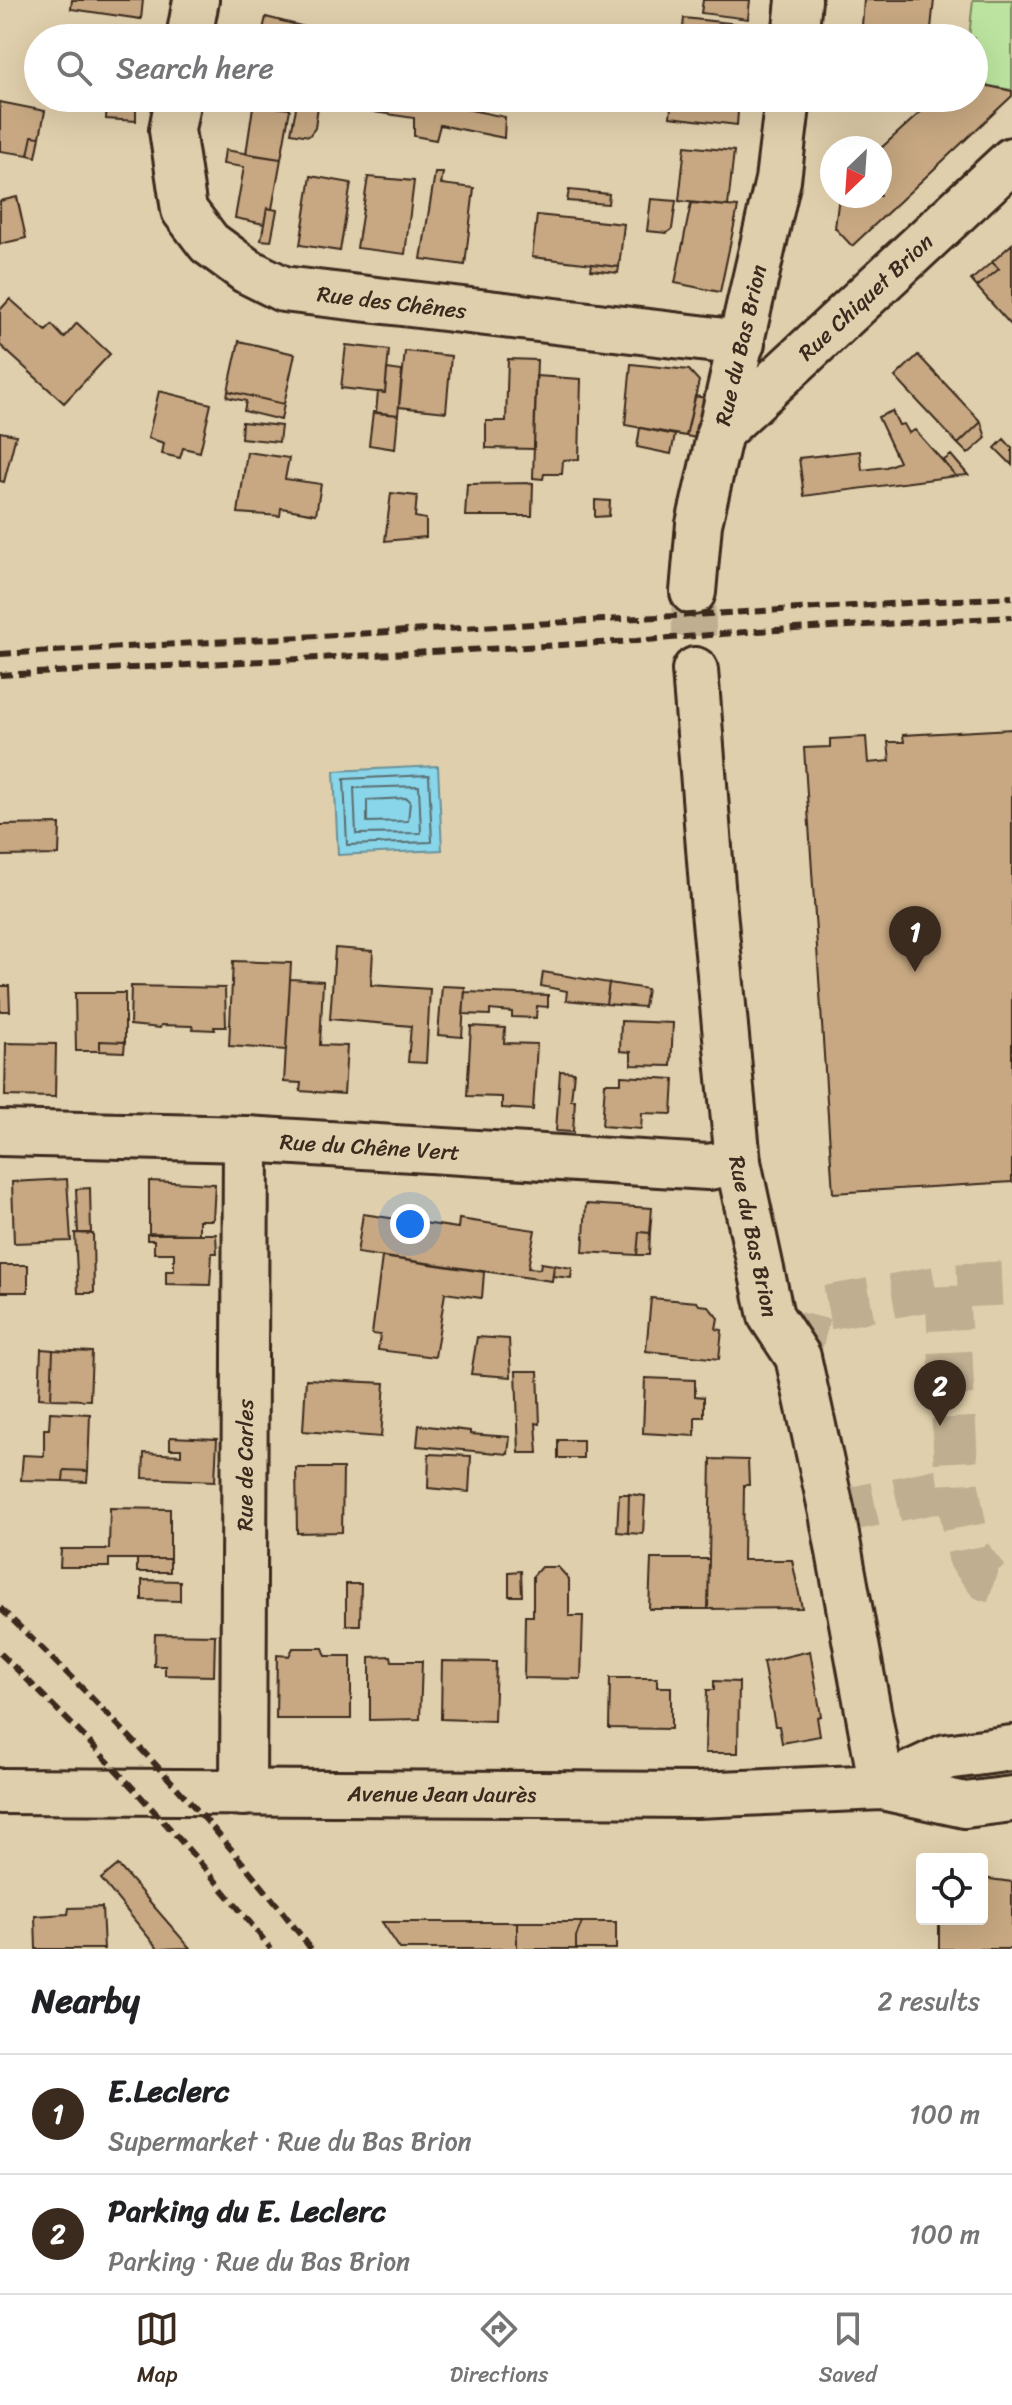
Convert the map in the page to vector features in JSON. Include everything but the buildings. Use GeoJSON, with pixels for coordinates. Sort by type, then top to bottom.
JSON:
{"type":"FeatureCollection","features":[{"type":"Feature","properties":{"kind":"street"},"geometry":{"type":"LineString","coordinates":[[192,24],[196,0]]}},
{"type":"Feature","properties":{"kind":"street"},"geometry":{"type":"LineString","coordinates":[[796,24],[799,0]]}},
{"type":"Feature","properties":{"kind":"street","name":"Rue des Chênes"},"geometry":{"type":"LineString","coordinates":[[175,112],[172,130],[184,210],[209,243],[247,271],[283,289],[742,343]]}},
{"type":"Feature","properties":{"kind":"street","name":"Rue du Bas Brion"},"geometry":{"type":"LineString","coordinates":[[693,592],[699,524],[778,180],[786,112]]}},
{"type":"Feature","properties":{"kind":"street","name":"Rue Chiquet Brion"},"geometry":{"type":"LineString","coordinates":[[719,433],[1012,160]]}},
{"type":"Feature","properties":{"kind":"street","name":"Rue du Bas Brion"},"geometry":{"type":"LineString","coordinates":[[695,670],[738,1162],[771,1316],[798,1357],[840,1557],[882,1787]]}},
{"type":"Feature","properties":{"kind":"street","name":"Rue du Chêne Vert"},"geometry":{"type":"LineString","coordinates":[[0,1133],[246,1139],[708,1167],[738,1162]]}},
{"type":"Feature","properties":{"kind":"street","name":"Rue de Carles"},"geometry":{"type":"LineString","coordinates":[[243,1793],[246,1139]]}},
{"type":"Feature","properties":{"kind":"street","name":"Avenue Jean Jaurès"},"geometry":{"type":"LineString","coordinates":[[882,1787],[946,1757],[1012,1748]]}},
{"type":"Feature","properties":{"kind":"street","name":"Avenue Jean Jaurès"},"geometry":{"type":"LineString","coordinates":[[0,1791],[696,1795],[882,1787],[965,1805],[1012,1799]]}},
{"type":"Feature","properties":{"kind":"green space"},"geometry":{"type":"Polygon","coordinates":[[[973,0],[1012,0],[1012,90],[988,86],[988,24],[970,24],[973,0]]]}},
{"type":"Feature","properties":{"kind":"water"},"geometry":{"type":"Polygon","coordinates":[[[438,766],[442,850],[338,855],[334,771],[438,766]]]}},
{"type":"Feature","properties":{"kind":"tunnel"},"geometry":{"type":"LineString","coordinates":[[693,592],[695,670]]}},
{"type":"Feature","properties":{"kind":"tunnel"},"geometry":{"type":"LineString","coordinates":[[798,1357],[809,1311],[947,1286],[1012,1283]]}},
{"type":"Feature","properties":{"kind":"tunnel"},"geometry":{"type":"LineString","coordinates":[[947,1286],[957,1487],[970,1557],[987,1579],[1012,1587]]}},
{"type":"Feature","properties":{"kind":"tunnel"},"geometry":{"type":"LineString","coordinates":[[832,1513],[957,1487]]}},
{"type":"Feature","properties":{"kind":"railway"},"geometry":{"type":"LineString","coordinates":[[0,654],[1012,597]]}},
{"type":"Feature","properties":{"kind":"railway"},"geometry":{"type":"LineString","coordinates":[[0,675],[636,641],[1012,617]]}},
{"type":"Feature","properties":{"kind":"railway"},"geometry":{"type":"LineString","coordinates":[[0,1608],[163,1772],[276,1903],[311,1949]]}},
{"type":"Feature","properties":{"kind":"railway"},"geometry":{"type":"LineString","coordinates":[[0,1653],[141,1796],[271,1949]]}},
{"type":"Feature","properties":{"kind":"place","name":"E.Leclerc"},"geometry":{"type":"Point","coordinates":[915,972]}},
{"type":"Feature","properties":{"kind":"place","name":"Parking du E. Leclerc"},"geometry":{"type":"Point","coordinates":[940,1426]}}]}
